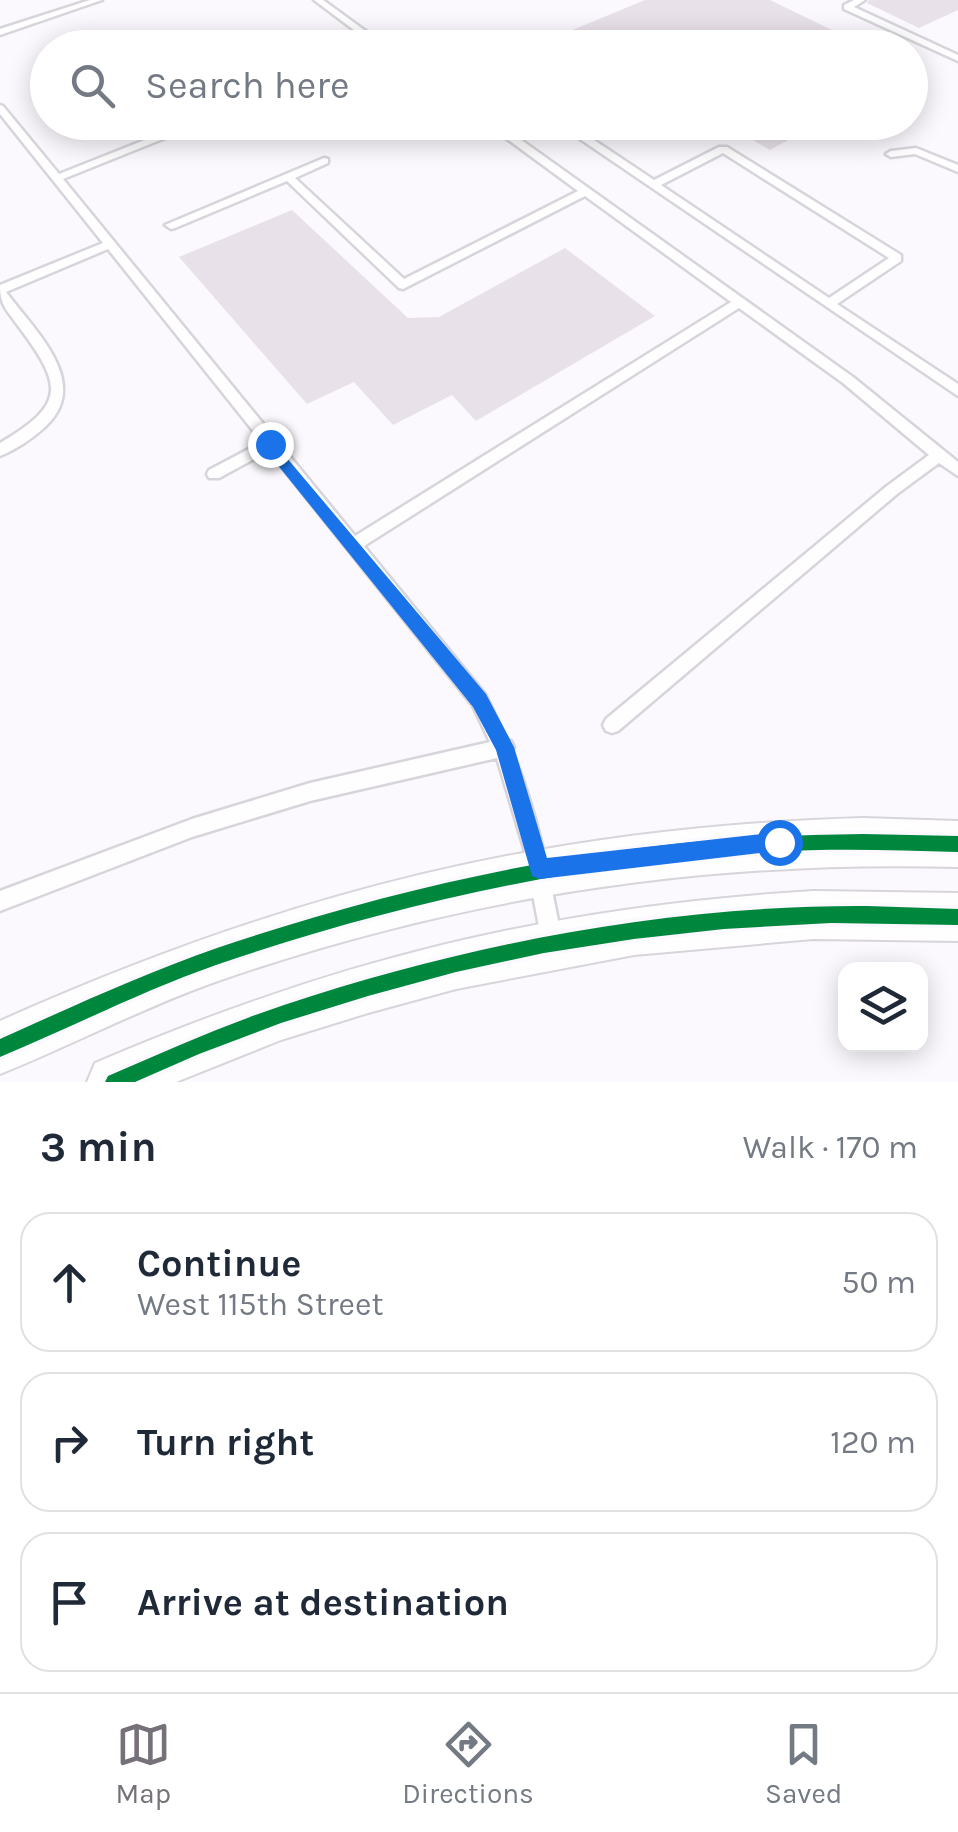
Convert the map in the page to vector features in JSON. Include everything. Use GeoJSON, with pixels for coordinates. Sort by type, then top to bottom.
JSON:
{"type":"FeatureCollection","features":[{"type":"Feature","properties":{"kind":"street"},"geometry":{"type":"LineString","coordinates":[[0,1048],[229,953],[419,895],[540,869],[779,842],[876,840],[958,844]]}},
{"type":"Feature","properties":{"kind":"street"},"geometry":{"type":"LineString","coordinates":[[114,1082],[269,1020],[419,975],[552,943],[700,923],[816,915],[958,917]]}},
{"type":"Feature","properties":{"kind":"lane"},"geometry":{"type":"LineString","coordinates":[[0,32],[98,0]]}},
{"type":"Feature","properties":{"kind":"lane"},"geometry":{"type":"LineString","coordinates":[[318,0],[360,30]]}},
{"type":"Feature","properties":{"kind":"lane"},"geometry":{"type":"LineString","coordinates":[[861,0],[847,7],[897,30]]}},
{"type":"Feature","properties":{"kind":"lane"},"geometry":{"type":"LineString","coordinates":[[928,44],[958,58]]}},
{"type":"Feature","properties":{"kind":"lane"},"geometry":{"type":"LineString","coordinates":[[0,108],[479,700],[505,747],[540,869],[552,943]]}},
{"type":"Feature","properties":{"kind":"lane"},"geometry":{"type":"LineString","coordinates":[[57,178],[154,140]]}},
{"type":"Feature","properties":{"kind":"lane"},"geometry":{"type":"LineString","coordinates":[[513,140],[848,380],[958,470]]}},
{"type":"Feature","properties":{"kind":"lane"},"geometry":{"type":"LineString","coordinates":[[587,140],[958,391]]}},
{"type":"Feature","properties":{"kind":"lane"},"geometry":{"type":"LineString","coordinates":[[653,185],[723,149],[897,258],[828,304]]}},
{"type":"Feature","properties":{"kind":"lane"},"geometry":{"type":"LineString","coordinates":[[891,154],[904,150],[931,154],[958,169]]}},
{"type":"Feature","properties":{"kind":"lane"},"geometry":{"type":"LineString","coordinates":[[171,225],[324,161]]}},
{"type":"Feature","properties":{"kind":"lane"},"geometry":{"type":"LineString","coordinates":[[288,177],[403,285],[585,192]]}},
{"type":"Feature","properties":{"kind":"lane"},"geometry":{"type":"LineString","coordinates":[[0,450],[48,420],[61,398],[61,388],[0,291],[110,244]]}},
{"type":"Feature","properties":{"kind":"lane"},"geometry":{"type":"LineString","coordinates":[[352,546],[739,302]]}},
{"type":"Feature","properties":{"kind":"lane"},"geometry":{"type":"LineString","coordinates":[[214,474],[270,444]]}},
{"type":"Feature","properties":{"kind":"lane"},"geometry":{"type":"LineString","coordinates":[[612,725],[939,455]]}},
{"type":"Feature","properties":{"kind":"lane"},"geometry":{"type":"LineString","coordinates":[[0,901],[192,828],[310,792],[505,747]]}},
{"type":"Feature","properties":{"kind":"building"},"geometry":{"type":"Polygon","coordinates":[[[645,0],[770,0],[832,30],[572,30],[645,0]]]}},
{"type":"Feature","properties":{"kind":"building"},"geometry":{"type":"Polygon","coordinates":[[[958,0],[958,10],[919,28],[867,3],[958,0]]]}},
{"type":"Feature","properties":{"kind":"building"},"geometry":{"type":"Polygon","coordinates":[[[753,140],[788,140],[770,150],[753,140]]]}},
{"type":"Feature","properties":{"kind":"building"},"geometry":{"type":"Polygon","coordinates":[[[292,210],[408,318],[439,317],[565,248],[655,316],[476,421],[452,395],[393,425],[354,382],[307,404],[179,257],[292,210]]]}},
{"type":"Feature","properties":{"kind":"cycle path"},"geometry":{"type":"LineString","coordinates":[[0,1048],[216,957],[397,902],[489,881],[582,864],[769,844],[958,844]]}},
{"type":"Feature","properties":{"kind":"cycle path"},"geometry":{"type":"LineString","coordinates":[[114,1082],[197,1046],[368,987],[544,945],[724,921],[831,914],[958,917]]}},
{"type":"Feature","properties":{"kind":"route"},"geometry":{"type":"LineString","coordinates":[[270,444],[479,700],[505,747],[540,869],[779,842]]}}]}
